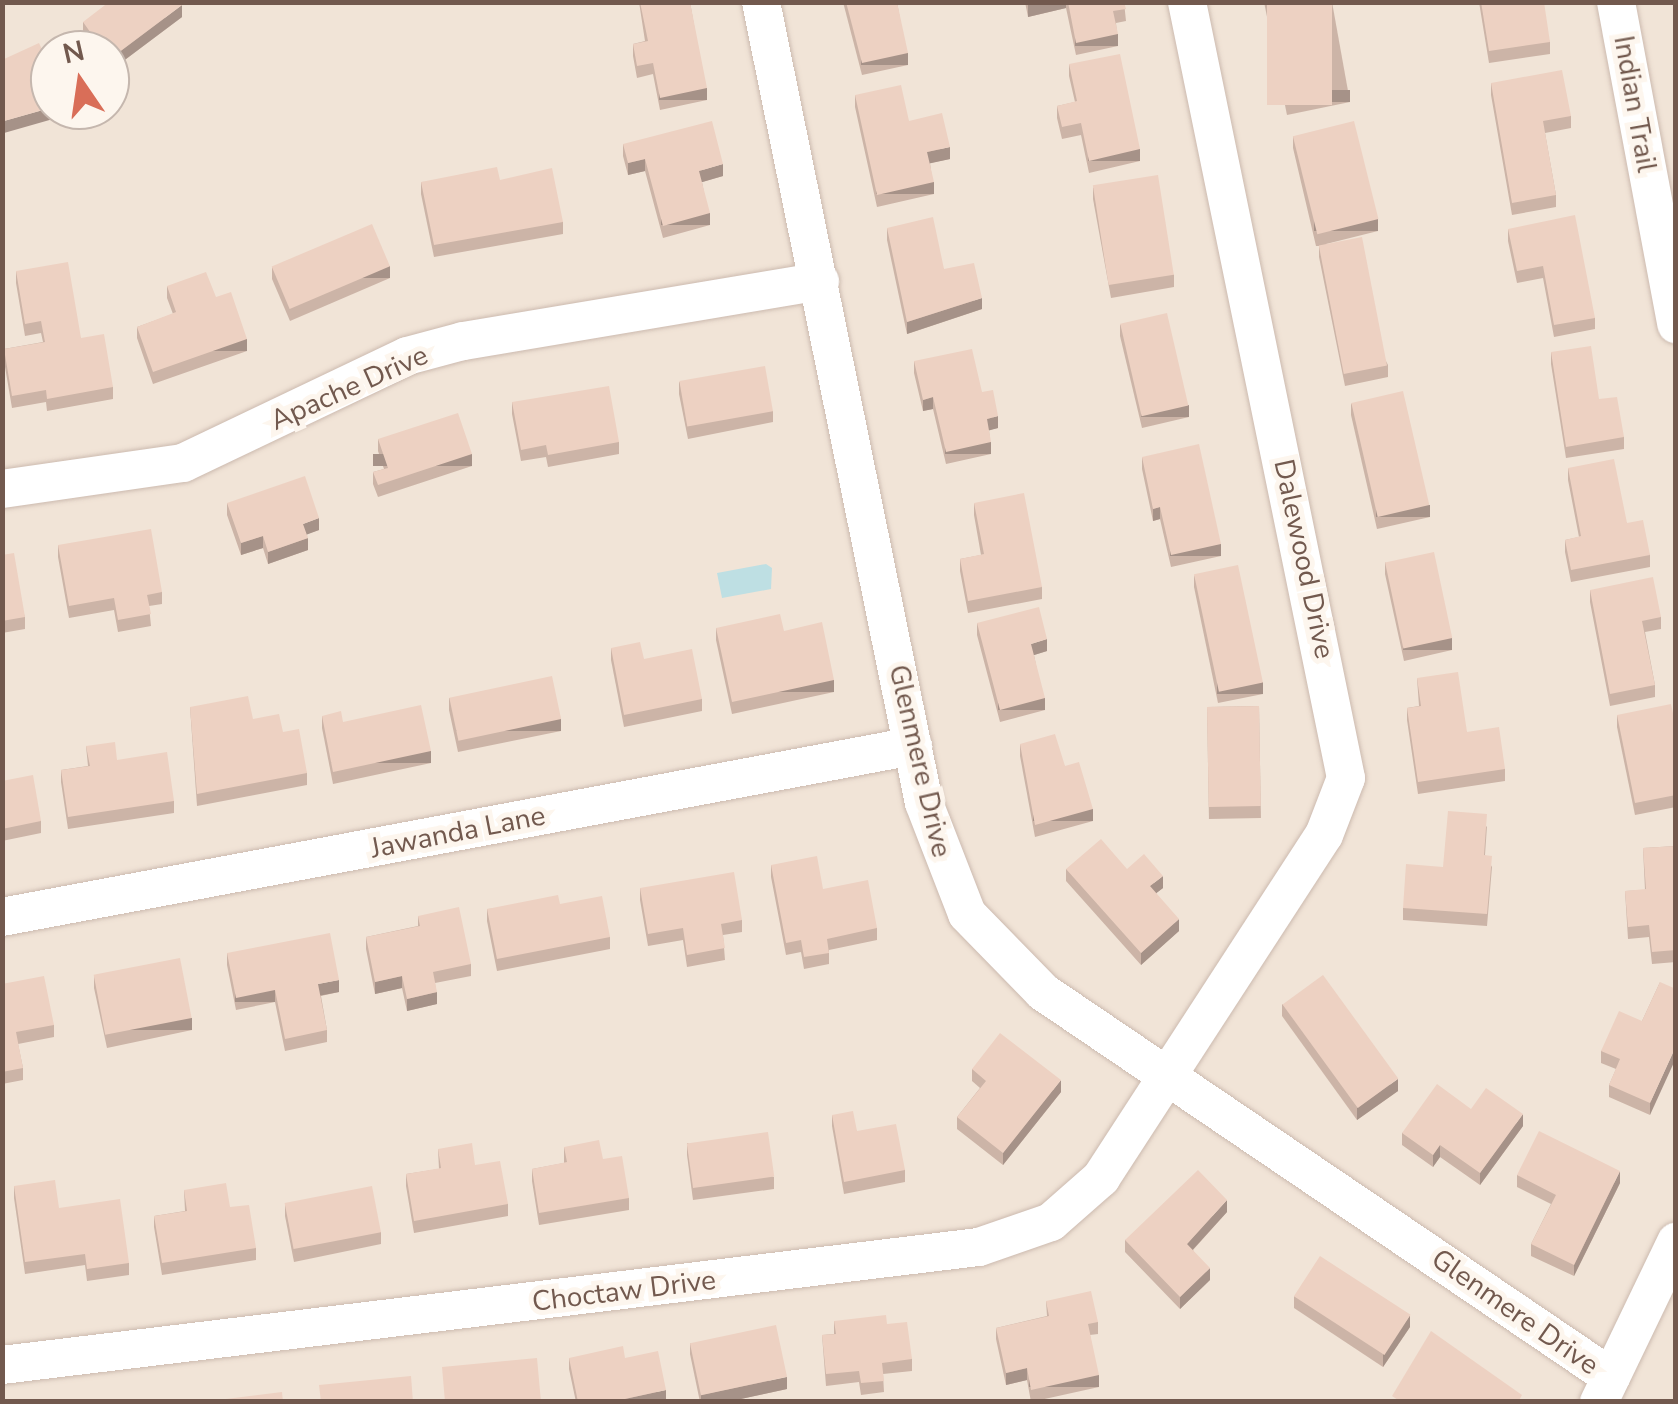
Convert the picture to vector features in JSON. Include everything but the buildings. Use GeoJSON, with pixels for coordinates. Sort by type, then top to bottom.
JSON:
{"type":"FeatureCollection","features":[{"type":"Feature","properties":{"kind":"street","name":"Glenmere Drive"},"geometry":{"type":"LineString","coordinates":[[761,2],[913,746],[942,862],[967,914],[1043,992],[1171,1074],[1604,1389]]}},
{"type":"Feature","properties":{"kind":"street","name":"Dalewood Drive"},"geometry":{"type":"LineString","coordinates":[[1171,1074],[1324,835],[1346,778],[1187,2]]}},
{"type":"Feature","properties":{"kind":"street","name":"Indian Trail"},"geometry":{"type":"LineString","coordinates":[[1616,2],[1676,324]]}},
{"type":"Feature","properties":{"kind":"street","name":"Apache Drive"},"geometry":{"type":"LineString","coordinates":[[2,489],[183,463],[407,356],[464,342],[820,282]]}},
{"type":"Feature","properties":{"kind":"street","name":"Jawanda Lane"},"geometry":{"type":"LineString","coordinates":[[2,917],[913,746]]}},
{"type":"Feature","properties":{"kind":"street","name":"Choctaw Drive"},"geometry":{"type":"LineString","coordinates":[[2,1365],[980,1247],[1031,1232],[1072,1210],[1171,1074]]}},
{"type":"Feature","properties":{"kind":"street"},"geometry":{"type":"LineString","coordinates":[[1604,1389],[1676,1242]]}},
{"type":"Feature","properties":{"kind":"shaded area"},"geometry":{"type":"Polygon","coordinates":[[[3,3],[1675,3],[1675,1401],[3,1401],[3,3]]]}},
{"type":"Feature","properties":{"kind":"water"},"geometry":{"type":"Polygon","coordinates":[[[766,564],[772,568],[771,589],[722,598],[717,573],[766,564]]]}}]}
